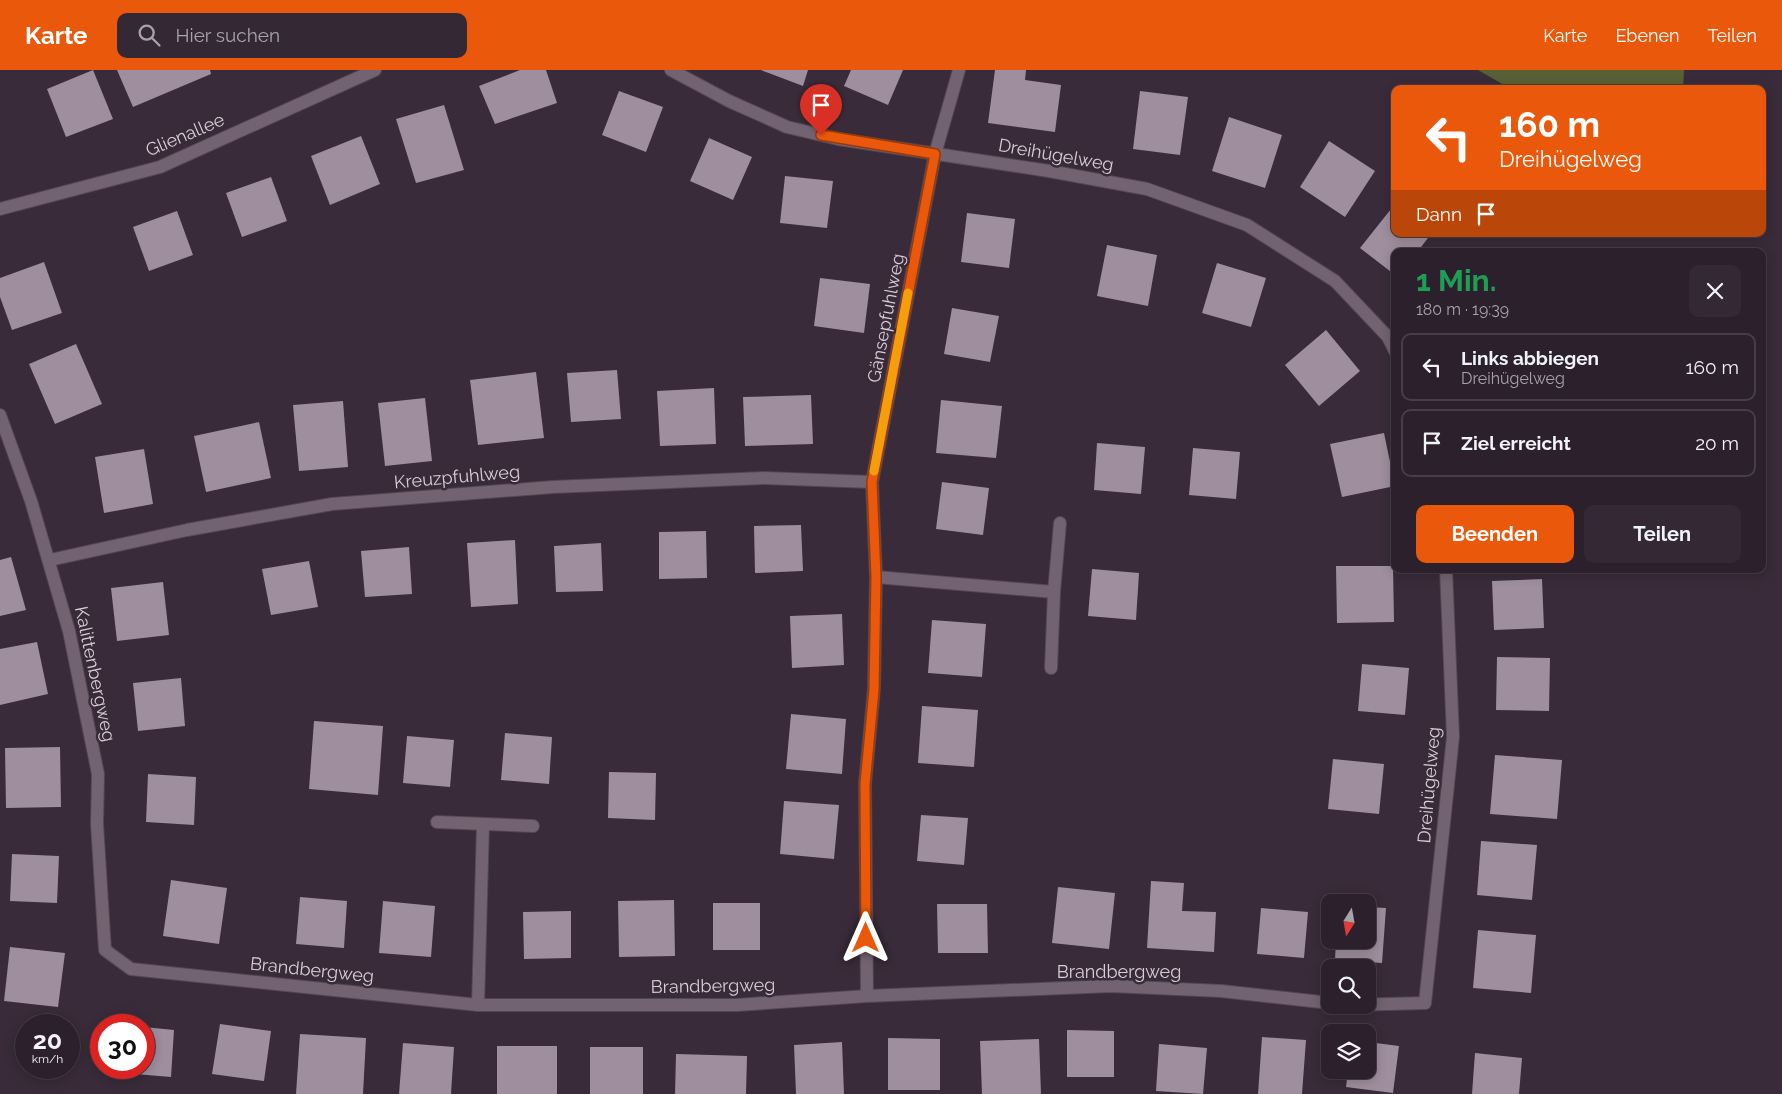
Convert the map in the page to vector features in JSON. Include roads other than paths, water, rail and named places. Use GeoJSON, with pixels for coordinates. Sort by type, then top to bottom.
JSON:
{"type":"FeatureCollection","features":[{"type":"Feature","properties":{"kind":"street","name":"Glienallee"},"geometry":{"type":"LineString","coordinates":[[0,209],[160,167],[375,70]]}},
{"type":"Feature","properties":{"kind":"street","name":"Dreihügelweg"},"geometry":{"type":"LineString","coordinates":[[671,70],[729,101],[787,127],[838,139],[1049,171],[1147,189],[1247,225],[1335,281],[1388,336],[1391,342]]}},
{"type":"Feature","properties":{"kind":"street","name":"Gänsepfuhlweg"},"geometry":{"type":"LineString","coordinates":[[867,996],[865,784],[874,690],[876,577],[872,482],[935,154],[959,70]]}},
{"type":"Feature","properties":{"kind":"street","name":"Kalittenbergweg"},"geometry":{"type":"LineString","coordinates":[[0,415],[50,560],[69,630],[98,774],[97,824],[105,950]]}},
{"type":"Feature","properties":{"kind":"street","name":"Kreuzpfuhlweg"},"geometry":{"type":"LineString","coordinates":[[50,560],[187,530],[332,504],[562,486],[764,478],[872,482]]}},
{"type":"Feature","properties":{"kind":"street"},"geometry":{"type":"LineString","coordinates":[[1050,668],[1060,523]]}},
{"type":"Feature","properties":{"kind":"street","name":"Dreihügelweg"},"geometry":{"type":"LineString","coordinates":[[1376,1004],[1424,1003],[1453,737],[1446,573]]}},
{"type":"Feature","properties":{"kind":"street"},"geometry":{"type":"LineString","coordinates":[[876,577],[1054,592]]}},
{"type":"Feature","properties":{"kind":"street"},"geometry":{"type":"LineString","coordinates":[[437,822],[533,826]]}},
{"type":"Feature","properties":{"kind":"street"},"geometry":{"type":"LineString","coordinates":[[478,1005],[483,824]]}},
{"type":"Feature","properties":{"kind":"street","name":"Brandbergweg"},"geometry":{"type":"LineString","coordinates":[[105,950],[131,969],[478,1005],[737,1005],[867,996],[1111,986],[1221,991],[1321,1002]]}}]}
